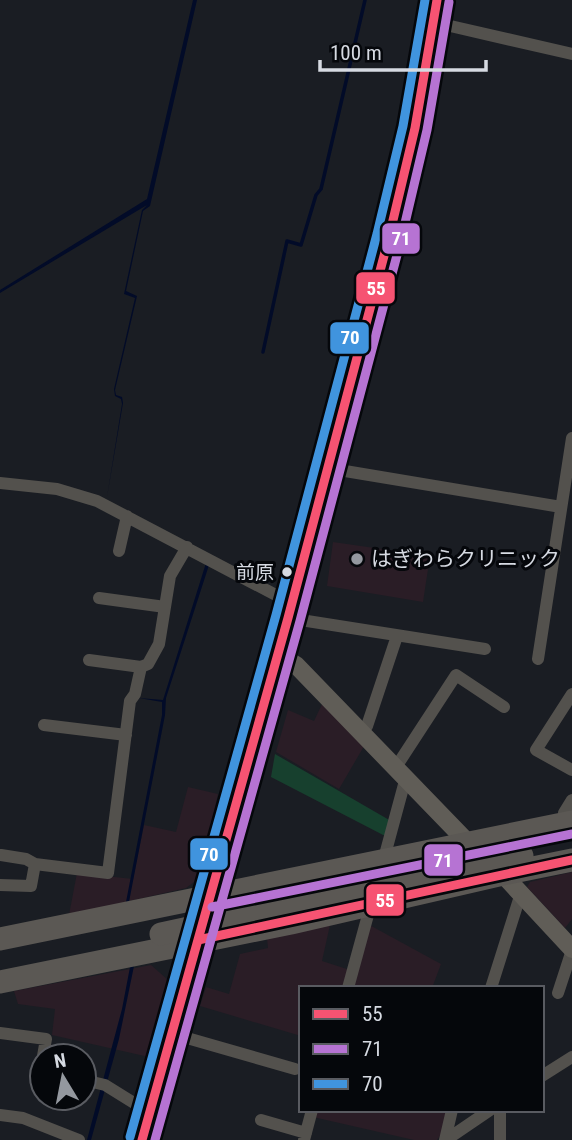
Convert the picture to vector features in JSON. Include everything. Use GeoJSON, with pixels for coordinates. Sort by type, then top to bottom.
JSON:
{"type":"FeatureCollection","features":[{"type":"Feature","properties":{"kind":"highway"},"geometry":{"type":"LineString","coordinates":[[0,939],[467,843],[570,826]]}},
{"type":"Feature","properties":{"kind":"highway"},"geometry":{"type":"LineString","coordinates":[[521,850],[570,826]]}},
{"type":"Feature","properties":{"kind":"highway"},"geometry":{"type":"LineString","coordinates":[[0,968],[160,927],[521,850],[572,846]]}},
{"type":"Feature","properties":{"kind":"highway"},"geometry":{"type":"LineString","coordinates":[[0,982],[291,923],[572,860]]}},
{"type":"Feature","properties":{"kind":"highway"},"geometry":{"type":"LineString","coordinates":[[0,954],[160,927]]}},
{"type":"Feature","properties":{"kind":"main road"},"geometry":{"type":"LineString","coordinates":[[142,1140],[290,611],[403,180],[415,128],[437,0]]}},
{"type":"Feature","properties":{"kind":"main road"},"geometry":{"type":"LineString","coordinates":[[277,653],[296,665],[467,843],[503,874],[572,950]]}},
{"type":"Feature","properties":{"kind":"street"},"geometry":{"type":"LineString","coordinates":[[433,22],[572,54]]}},
{"type":"Feature","properties":{"kind":"street"},"geometry":{"type":"LineString","coordinates":[[538,659],[572,438]]}},
{"type":"Feature","properties":{"kind":"street"},"geometry":{"type":"LineString","coordinates":[[327,468],[561,507]]}},
{"type":"Feature","properties":{"kind":"street"},"geometry":{"type":"LineString","coordinates":[[0,483],[57,489],[97,501],[187,547],[290,611],[397,636],[485,649]]}},
{"type":"Feature","properties":{"kind":"street"},"geometry":{"type":"LineString","coordinates":[[118,551],[127,516]]}},
{"type":"Feature","properties":{"kind":"street"},"geometry":{"type":"LineString","coordinates":[[89,660],[141,667],[148,664],[159,645],[170,576],[187,547]]}},
{"type":"Feature","properties":{"kind":"street"},"geometry":{"type":"LineString","coordinates":[[99,598],[165,607]]}},
{"type":"Feature","properties":{"kind":"street"},"geometry":{"type":"LineString","coordinates":[[361,731],[367,726],[397,636]]}},
{"type":"Feature","properties":{"kind":"street"},"geometry":{"type":"LineString","coordinates":[[1,855],[26,859],[35,864],[108,873],[130,701],[135,694],[141,667]]}},
{"type":"Feature","properties":{"kind":"street"},"geometry":{"type":"LineString","coordinates":[[388,860],[386,851],[401,772],[456,676],[504,707]]}},
{"type":"Feature","properties":{"kind":"street"},"geometry":{"type":"LineString","coordinates":[[572,694],[536,750],[572,769]]}},
{"type":"Feature","properties":{"kind":"street"},"geometry":{"type":"LineString","coordinates":[[44,725],[126,734]]}},
{"type":"Feature","properties":{"kind":"street"},"geometry":{"type":"LineString","coordinates":[[570,826],[564,813],[572,800]]}},
{"type":"Feature","properties":{"kind":"street"},"geometry":{"type":"LineString","coordinates":[[0,885],[31,887],[35,864]]}},
{"type":"Feature","properties":{"kind":"street"},"geometry":{"type":"LineString","coordinates":[[492,986],[521,893]]}},
{"type":"Feature","properties":{"kind":"street"},"geometry":{"type":"LineString","coordinates":[[349,986],[372,904]]}},
{"type":"Feature","properties":{"kind":"street"},"geometry":{"type":"LineString","coordinates":[[558,993],[572,950]]}},
{"type":"Feature","properties":{"kind":"street"},"geometry":{"type":"LineString","coordinates":[[0,1033],[46,1039],[45,1042]]}},
{"type":"Feature","properties":{"kind":"street"},"geometry":{"type":"LineString","coordinates":[[173,1034],[295,1069]]}},
{"type":"Feature","properties":{"kind":"street"},"geometry":{"type":"LineString","coordinates":[[544,1075],[572,1057]]}},
{"type":"Feature","properties":{"kind":"street"},"geometry":{"type":"LineString","coordinates":[[98,1083],[150,1113]]}},
{"type":"Feature","properties":{"kind":"street"},"geometry":{"type":"LineString","coordinates":[[261,1120],[305,1137],[312,1112]]}},
{"type":"Feature","properties":{"kind":"street"},"geometry":{"type":"LineString","coordinates":[[445,1140],[452,1112]]}},
{"type":"Feature","properties":{"kind":"street"},"geometry":{"type":"LineString","coordinates":[[445,1140],[487,1112]]}},
{"type":"Feature","properties":{"kind":"street"},"geometry":{"type":"LineString","coordinates":[[500,1112],[500,1140]]}},
{"type":"Feature","properties":{"kind":"street"},"geometry":{"type":"LineString","coordinates":[[0,1115],[23,1118],[79,1140]]}},
{"type":"Feature","properties":{"kind":"shaded area"},"geometry":{"type":"Polygon","coordinates":[[[333,542],[430,556],[423,602],[327,586],[333,542]]]}},
{"type":"Feature","properties":{"kind":"shaded area"},"geometry":{"type":"Polygon","coordinates":[[[325,698],[367,741],[339,789],[276,752],[288,710],[314,721],[325,698]]]}},
{"type":"Feature","properties":{"kind":"shaded area"},"geometry":{"type":"Polygon","coordinates":[[[188,787],[218,794],[201,870],[194,882],[186,888],[69,915],[77,873],[133,879],[144,825],[176,832],[188,787]]]}},
{"type":"Feature","properties":{"kind":"shaded area"},"geometry":{"type":"Polygon","coordinates":[[[572,872],[572,919],[565,928],[527,887],[530,882],[572,872]]]}},
{"type":"Feature","properties":{"kind":"shaded area"},"geometry":{"type":"Polygon","coordinates":[[[364,922],[441,964],[433,986],[299,986],[299,1035],[200,1006],[206,987],[229,994],[240,954],[268,948],[267,938],[330,925],[322,961],[350,970],[364,922]]]}},
{"type":"Feature","properties":{"kind":"shaded area"},"geometry":{"type":"Polygon","coordinates":[[[151,965],[168,980],[149,1057],[98,1045],[98,1042],[83,1042],[52,1035],[55,1009],[18,1004],[14,991],[151,965]]]}},
{"type":"Feature","properties":{"kind":"shaded area"},"geometry":{"type":"Polygon","coordinates":[[[314,1112],[448,1112],[437,1140],[414,1140],[313,1117],[314,1112]]]}},
{"type":"Feature","properties":{"kind":"green space"},"geometry":{"type":"Polygon","coordinates":[[[405,216],[407,238],[344,477],[338,490],[339,476],[405,216]]]}},
{"type":"Feature","properties":{"kind":"green space"},"geometry":{"type":"Polygon","coordinates":[[[275,754],[391,821],[387,837],[271,777],[275,754]]]}},
{"type":"Feature","properties":{"kind":"water"},"geometry":{"type":"Polygon","coordinates":[[[193,0],[197,0],[150,206],[143,211],[126,291],[137,296],[115,390],[116,395],[122,397],[123,403],[107,497],[122,404],[121,399],[115,396],[114,389],[135,298],[124,294],[142,210],[147,205],[0,293],[0,290],[147,199],[193,0]]]}},
{"type":"Feature","properties":{"kind":"water"},"geometry":{"type":"Polygon","coordinates":[[[206,563],[209,565],[166,698],[129,902],[126,902],[162,715],[162,702],[139,698],[163,700],[206,563]]]}},
{"type":"Feature","properties":{"kind":"water"},"geometry":{"type":"Polygon","coordinates":[[[134,966],[119,1039],[91,1140],[87,1140],[94,1112],[98,1112],[98,1099],[122,1009],[130,967],[134,966]]]}},
{"type":"Feature","properties":{"kind":"waterway"},"geometry":{"type":"LineString","coordinates":[[263,352],[287,241],[301,245],[316,195],[321,189],[365,0]]}},
{"type":"Feature","properties":{"kind":"transit line","name":"70"},"geometry":{"type":"LineString","coordinates":[[130,1137],[276,615],[377,234],[403,126],[425,0]]}},
{"type":"Feature","properties":{"kind":"transit line","name":"55"},"geometry":{"type":"LineString","coordinates":[[142,1140],[288,618],[389,237],[415,128],[437,0]]}},
{"type":"Feature","properties":{"kind":"transit line","name":"71"},"geometry":{"type":"LineString","coordinates":[[155,1140],[300,621],[401,240],[427,130],[449,2]]}},
{"type":"Feature","properties":{"kind":"transit line","name":"71"},"geometry":{"type":"LineString","coordinates":[[212,907],[572,834]]}},
{"type":"Feature","properties":{"kind":"transit line","name":"55"},"geometry":{"type":"LineString","coordinates":[[198,940],[572,860]]}},
{"type":"Feature","properties":{"kind":"place","name":"はぎわらクリニック"},"geometry":{"type":"Point","coordinates":[357,559]}},
{"type":"Feature","properties":{"kind":"place","name":"前原"},"geometry":{"type":"Point","coordinates":[287,572]}}]}
